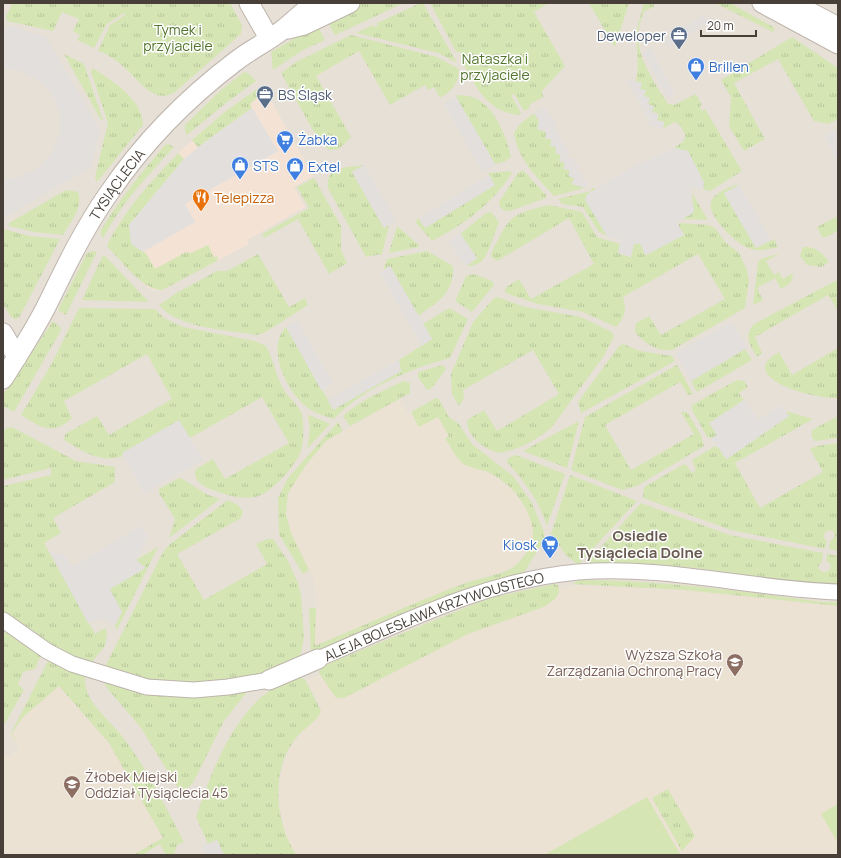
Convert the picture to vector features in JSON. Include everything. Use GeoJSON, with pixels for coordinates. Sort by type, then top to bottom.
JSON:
{"type":"FeatureCollection","features":[{"type":"Feature","properties":{"kind":"street"},"geometry":{"type":"LineString","coordinates":[[249,3],[275,34]]}},
{"type":"Feature","properties":{"kind":"street","name":"TYSIĄCLECIA"},"geometry":{"type":"LineString","coordinates":[[3,379],[49,301],[62,272],[84,233],[121,177],[153,137],[184,105],[235,61],[317,3]]}},
{"type":"Feature","properties":{"kind":"street","name":"TYSIĄCLECIA"},"geometry":{"type":"LineString","coordinates":[[275,34],[304,25],[350,3]]}},
{"type":"Feature","properties":{"kind":"street"},"geometry":{"type":"LineString","coordinates":[[762,3],[838,44]]}},
{"type":"Feature","properties":{"kind":"street"},"geometry":{"type":"LineString","coordinates":[[793,3],[838,27]]}},
{"type":"Feature","properties":{"kind":"street"},"geometry":{"type":"LineString","coordinates":[[3,333],[17,357]]}},
{"type":"Feature","properties":{"kind":"street","name":"ALEJA BOLESŁAWA KRZYWOUSTEGO"},"geometry":{"type":"LineString","coordinates":[[3,620],[47,652],[72,664],[148,687],[194,690],[228,687],[269,680],[484,590],[524,581],[578,572],[625,571],[666,574],[704,577],[781,588],[838,592]]}},
{"type":"Feature","properties":{"kind":"shaded area"},"geometry":{"type":"Polygon","coordinates":[[[3,3],[838,3],[838,855],[3,855],[3,388],[17,368],[3,344],[3,3]]]}},
{"type":"Feature","properties":{"kind":"shaded area"},"geometry":{"type":"Polygon","coordinates":[[[704,15],[709,22],[668,47],[663,39],[704,15]]]}},
{"type":"Feature","properties":{"kind":"shaded area"},"geometry":{"type":"Polygon","coordinates":[[[11,26],[46,37],[100,130],[91,167],[3,218],[3,179],[17,178],[37,169],[52,154],[60,134],[60,112],[51,92],[36,78],[18,70],[3,69],[3,31],[11,26]]]}},
{"type":"Feature","properties":{"kind":"shaded area"},"geometry":{"type":"Polygon","coordinates":[[[650,48],[675,94],[668,98],[643,53],[650,48]]]}},
{"type":"Feature","properties":{"kind":"shaded area"},"geometry":{"type":"Polygon","coordinates":[[[629,79],[642,83],[640,89],[646,90],[644,96],[650,98],[648,104],[654,106],[652,112],[659,114],[657,120],[664,122],[663,129],[648,125],[650,118],[644,116],[646,110],[640,108],[642,102],[636,100],[637,95],[632,93],[633,87],[628,85],[629,79]]]}},
{"type":"Feature","properties":{"kind":"shaded area"},"geometry":{"type":"Polygon","coordinates":[[[263,86],[313,176],[294,187],[305,207],[247,240],[249,244],[162,290],[148,288],[117,225],[178,153],[226,111],[263,86]]]}},
{"type":"Feature","properties":{"kind":"shaded area"},"geometry":{"type":"Polygon","coordinates":[[[456,97],[495,164],[483,172],[444,104],[456,97]]]}},
{"type":"Feature","properties":{"kind":"shaded area"},"geometry":{"type":"Polygon","coordinates":[[[545,107],[556,125],[554,133],[562,135],[560,141],[566,143],[564,149],[570,150],[568,157],[575,159],[573,164],[579,166],[577,172],[583,174],[581,180],[588,182],[585,188],[572,184],[574,178],[568,176],[570,170],[563,169],[565,163],[559,161],[561,155],[555,153],[557,147],[550,146],[552,140],[545,138],[546,132],[537,129],[539,121],[534,113],[545,107]]]}},
{"type":"Feature","properties":{"kind":"shaded area"},"geometry":{"type":"Polygon","coordinates":[[[252,108],[278,151],[185,204],[195,222],[143,252],[131,244],[129,225],[184,159],[252,108]]]}},
{"type":"Feature","properties":{"kind":"shaded area"},"geometry":{"type":"Polygon","coordinates":[[[838,129],[838,161],[824,136],[838,129]]]}},
{"type":"Feature","properties":{"kind":"shaded area"},"geometry":{"type":"Polygon","coordinates":[[[674,148],[688,151],[704,182],[703,189],[689,186],[694,210],[693,213],[682,219],[678,224],[684,235],[646,255],[640,243],[634,244],[631,257],[618,253],[621,240],[607,236],[585,200],[587,194],[631,168],[674,148]]]}},
{"type":"Feature","properties":{"kind":"shaded area"},"geometry":{"type":"Polygon","coordinates":[[[364,165],[396,221],[384,228],[352,172],[364,165]]]}},
{"type":"Feature","properties":{"kind":"shaded area"},"geometry":{"type":"Polygon","coordinates":[[[489,175],[495,185],[425,228],[419,219],[489,175]]]}},
{"type":"Feature","properties":{"kind":"shaded area"},"geometry":{"type":"Polygon","coordinates":[[[739,185],[771,240],[756,248],[724,193],[739,185]]]}},
{"type":"Feature","properties":{"kind":"shaded area"},"geometry":{"type":"Polygon","coordinates":[[[460,233],[477,258],[466,266],[448,241],[460,233]]]}},
{"type":"Feature","properties":{"kind":"shaded area"},"geometry":{"type":"Polygon","coordinates":[[[390,266],[432,339],[422,346],[380,272],[390,266]]]}},
{"type":"Feature","properties":{"kind":"shaded area"},"geometry":{"type":"Polygon","coordinates":[[[297,321],[333,383],[321,390],[286,327],[297,321]]]}},
{"type":"Feature","properties":{"kind":"shaded area"},"geometry":{"type":"Polygon","coordinates":[[[732,322],[747,348],[691,381],[676,353],[732,322]]]}},
{"type":"Feature","properties":{"kind":"shaded area"},"geometry":{"type":"Polygon","coordinates":[[[399,360],[401,371],[333,410],[328,400],[399,360]]]}},
{"type":"Feature","properties":{"kind":"shaded area"},"geometry":{"type":"Polygon","coordinates":[[[402,397],[400,401],[408,414],[429,402],[449,436],[446,438],[466,465],[485,471],[499,478],[513,490],[532,521],[534,539],[517,564],[510,569],[465,583],[314,646],[317,600],[313,578],[291,533],[286,514],[288,493],[306,465],[326,441],[402,397]]]}},
{"type":"Feature","properties":{"kind":"shaded area"},"geometry":{"type":"Polygon","coordinates":[[[744,400],[758,420],[781,405],[789,416],[726,459],[712,438],[717,435],[709,423],[744,400]]]}},
{"type":"Feature","properties":{"kind":"shaded area"},"geometry":{"type":"Polygon","coordinates":[[[179,420],[203,460],[144,493],[122,453],[179,420]]]}},
{"type":"Feature","properties":{"kind":"shaded area"},"geometry":{"type":"Polygon","coordinates":[[[141,526],[148,536],[136,560],[146,568],[110,589],[122,612],[115,625],[100,618],[88,623],[50,553],[64,554],[72,567],[141,526]]]}},
{"type":"Feature","properties":{"kind":"shaded area"},"geometry":{"type":"Polygon","coordinates":[[[578,585],[685,590],[838,606],[838,855],[296,855],[283,828],[279,799],[279,784],[284,762],[290,748],[321,707],[306,681],[351,661],[537,591],[578,585]]]}},
{"type":"Feature","properties":{"kind":"shaded area","name":"Żłobek Miejski Oddział Tysiąclecia 45"},"geometry":{"type":"Polygon","coordinates":[[[59,686],[109,743],[163,838],[132,855],[3,855],[3,759],[19,750],[11,735],[22,718],[59,686]]]}},
{"type":"Feature","properties":{"kind":"shaded area"},"geometry":{"type":"Polygon","coordinates":[[[217,840],[224,855],[205,855],[202,846],[217,840]]]}},
{"type":"Feature","properties":{"kind":"green space","name":"Tymek i przyjaciele"},"geometry":{"type":"Polygon","coordinates":[[[13,3],[230,3],[242,25],[241,34],[175,92],[161,96],[148,90],[117,61],[98,51],[110,25],[125,15],[124,13],[107,24],[94,48],[77,40],[80,35],[73,31],[79,19],[62,12],[53,31],[7,21],[6,16],[13,3]]]}},
{"type":"Feature","properties":{"kind":"green space"},"geometry":{"type":"Polygon","coordinates":[[[362,3],[404,3],[335,35],[327,21],[362,3]]]}},
{"type":"Feature","properties":{"kind":"green space"},"geometry":{"type":"Polygon","coordinates":[[[423,3],[457,63],[438,53],[356,33],[373,25],[374,27],[378,25],[377,23],[423,3]]]}},
{"type":"Feature","properties":{"kind":"green space","name":"Nataszka i przyjaciele"},"geometry":{"type":"Polygon","coordinates":[[[430,3],[549,3],[534,12],[565,66],[542,91],[543,97],[529,105],[530,108],[524,111],[514,94],[511,95],[521,113],[518,115],[503,111],[491,104],[481,94],[473,81],[481,76],[479,73],[471,78],[460,58],[462,56],[459,51],[457,53],[430,3]]]}},
{"type":"Feature","properties":{"kind":"green space"},"geometry":{"type":"Polygon","coordinates":[[[589,3],[629,3],[615,47],[589,3]]]}},
{"type":"Feature","properties":{"kind":"green space"},"geometry":{"type":"Polygon","coordinates":[[[644,3],[654,3],[654,7],[644,11],[639,26],[638,35],[644,62],[653,80],[668,104],[674,105],[696,94],[702,105],[700,106],[702,111],[705,109],[742,171],[710,191],[703,189],[704,182],[694,173],[688,151],[674,148],[684,141],[685,134],[679,124],[674,122],[663,129],[664,122],[657,120],[640,89],[642,83],[636,81],[638,66],[636,33],[644,3]]]}},
{"type":"Feature","properties":{"kind":"green space"},"geometry":{"type":"Polygon","coordinates":[[[715,3],[730,3],[775,28],[773,32],[715,3]]]}},
{"type":"Feature","properties":{"kind":"green space"},"geometry":{"type":"Polygon","coordinates":[[[317,25],[325,40],[303,50],[273,70],[271,52],[317,25]]]}},
{"type":"Feature","properties":{"kind":"green space"},"geometry":{"type":"Polygon","coordinates":[[[351,35],[437,57],[459,69],[459,74],[454,86],[440,98],[434,87],[428,90],[425,85],[390,105],[359,51],[316,76],[351,137],[339,149],[329,150],[319,141],[281,73],[296,62],[351,35]]]}},
{"type":"Feature","properties":{"kind":"green space"},"geometry":{"type":"Polygon","coordinates":[[[792,37],[838,68],[838,119],[828,124],[814,121],[778,59],[734,83],[765,139],[744,151],[729,126],[731,97],[721,80],[792,37]]]}},
{"type":"Feature","properties":{"kind":"green space"},"geometry":{"type":"Polygon","coordinates":[[[64,54],[84,64],[103,120],[101,120],[64,54]]]}},
{"type":"Feature","properties":{"kind":"green space"},"geometry":{"type":"Polygon","coordinates":[[[93,68],[117,85],[132,99],[138,107],[143,125],[97,182],[95,177],[108,123],[91,72],[93,68]]]}},
{"type":"Feature","properties":{"kind":"green space"},"geometry":{"type":"Polygon","coordinates":[[[244,72],[248,73],[256,81],[187,135],[185,125],[220,91],[244,72]]]}},
{"type":"Feature","properties":{"kind":"green space"},"geometry":{"type":"Polygon","coordinates":[[[260,87],[263,93],[250,104],[252,108],[198,147],[192,140],[226,111],[260,87]]]}},
{"type":"Feature","properties":{"kind":"green space"},"geometry":{"type":"Polygon","coordinates":[[[458,95],[475,98],[483,103],[495,116],[507,141],[511,157],[504,162],[495,164],[456,97],[458,95]]]}},
{"type":"Feature","properties":{"kind":"green space"},"geometry":{"type":"Polygon","coordinates":[[[534,113],[574,178],[572,184],[585,188],[554,196],[529,168],[516,143],[514,133],[520,124],[534,113]]]}},
{"type":"Feature","properties":{"kind":"green space"},"geometry":{"type":"Polygon","coordinates":[[[168,144],[174,147],[126,202],[103,239],[100,232],[114,209],[147,166],[164,146],[168,144]]]}},
{"type":"Feature","properties":{"kind":"green space"},"geometry":{"type":"Polygon","coordinates":[[[178,153],[184,159],[129,225],[143,252],[146,253],[155,269],[186,252],[191,253],[208,245],[214,257],[218,256],[217,261],[162,290],[154,289],[132,273],[107,246],[121,220],[130,208],[178,153]]]}},
{"type":"Feature","properties":{"kind":"green space"},"geometry":{"type":"Polygon","coordinates":[[[364,165],[352,172],[384,228],[389,225],[382,254],[366,257],[328,188],[330,175],[334,171],[364,165]]]}},
{"type":"Feature","properties":{"kind":"green space"},"geometry":{"type":"Polygon","coordinates":[[[523,170],[546,195],[546,198],[510,211],[505,211],[500,207],[499,202],[518,173],[523,170]]]}},
{"type":"Feature","properties":{"kind":"green space"},"geometry":{"type":"Polygon","coordinates":[[[510,171],[512,173],[487,204],[456,228],[432,241],[416,223],[417,219],[419,219],[425,228],[495,185],[488,173],[510,171]]]}},
{"type":"Feature","properties":{"kind":"green space"},"geometry":{"type":"Polygon","coordinates":[[[314,178],[341,226],[341,250],[347,263],[329,274],[298,219],[264,238],[262,234],[309,208],[297,187],[314,178]]]}},
{"type":"Feature","properties":{"kind":"green space"},"geometry":{"type":"Polygon","coordinates":[[[735,185],[739,185],[724,193],[756,248],[774,239],[778,247],[758,250],[745,247],[732,237],[718,222],[711,209],[712,200],[721,192],[735,185]]]}},
{"type":"Feature","properties":{"kind":"green space"},"geometry":{"type":"Polygon","coordinates":[[[592,188],[595,188],[605,211],[608,224],[607,236],[598,231],[583,207],[562,204],[558,199],[591,191],[592,188]]]}},
{"type":"Feature","properties":{"kind":"green space"},"geometry":{"type":"Polygon","coordinates":[[[66,190],[78,192],[79,203],[75,215],[63,235],[34,232],[9,226],[9,223],[66,190]]]}},
{"type":"Feature","properties":{"kind":"green space"},"geometry":{"type":"Polygon","coordinates":[[[692,193],[708,220],[682,219],[693,213],[692,193]]]}},
{"type":"Feature","properties":{"kind":"green space"},"geometry":{"type":"Polygon","coordinates":[[[549,205],[582,212],[597,237],[620,244],[618,253],[630,257],[634,244],[640,243],[645,255],[684,235],[678,224],[680,223],[709,225],[716,229],[725,242],[739,253],[747,270],[749,280],[745,308],[672,350],[661,350],[651,346],[642,340],[635,332],[636,323],[649,316],[661,335],[725,299],[698,254],[623,297],[625,309],[623,317],[616,327],[583,312],[538,304],[508,294],[505,292],[505,288],[519,279],[531,299],[594,264],[569,218],[497,261],[491,257],[493,248],[512,218],[531,209],[549,205]]]}},
{"type":"Feature","properties":{"kind":"green space"},"geometry":{"type":"Polygon","coordinates":[[[491,212],[499,222],[487,253],[482,261],[474,265],[466,266],[477,258],[460,234],[486,213],[491,212]]]}},
{"type":"Feature","properties":{"kind":"green space"},"geometry":{"type":"Polygon","coordinates":[[[838,217],[838,230],[827,237],[822,237],[817,227],[838,217]]]}},
{"type":"Feature","properties":{"kind":"green space"},"geometry":{"type":"Polygon","coordinates":[[[397,226],[419,245],[419,247],[389,253],[397,226]]]}},
{"type":"Feature","properties":{"kind":"green space"},"geometry":{"type":"Polygon","coordinates":[[[3,229],[30,236],[60,239],[19,318],[15,319],[11,317],[3,304],[3,229]]]}},
{"type":"Feature","properties":{"kind":"green space"},"geometry":{"type":"Polygon","coordinates":[[[803,247],[818,250],[829,262],[821,267],[807,265],[800,256],[803,247]]]}},
{"type":"Feature","properties":{"kind":"green space"},"geometry":{"type":"Polygon","coordinates":[[[93,251],[97,252],[66,315],[58,310],[87,253],[93,251]]]}},
{"type":"Feature","properties":{"kind":"green space"},"geometry":{"type":"Polygon","coordinates":[[[427,251],[453,266],[453,276],[451,284],[444,296],[418,316],[390,266],[383,270],[387,259],[427,251]]]}},
{"type":"Feature","properties":{"kind":"green space"},"geometry":{"type":"Polygon","coordinates":[[[781,253],[766,261],[774,275],[779,272],[783,279],[793,273],[791,281],[788,285],[781,289],[775,278],[757,288],[763,300],[753,305],[758,262],[761,259],[781,253]]]}},
{"type":"Feature","properties":{"kind":"green space"},"geometry":{"type":"Polygon","coordinates":[[[258,254],[289,307],[305,298],[308,305],[264,333],[257,335],[219,330],[191,324],[168,313],[159,305],[178,292],[217,271],[227,271],[258,254]]]}},
{"type":"Feature","properties":{"kind":"green space"},"geometry":{"type":"Polygon","coordinates":[[[103,255],[106,257],[149,302],[82,300],[103,255]]]}},
{"type":"Feature","properties":{"kind":"green space"},"geometry":{"type":"Polygon","coordinates":[[[474,274],[492,281],[494,285],[472,312],[455,301],[466,276],[474,274]]]}},
{"type":"Feature","properties":{"kind":"green space"},"geometry":{"type":"Polygon","coordinates":[[[835,281],[838,282],[838,311],[828,295],[755,337],[762,353],[757,357],[748,337],[754,324],[835,281]]]}},
{"type":"Feature","properties":{"kind":"green space"},"geometry":{"type":"Polygon","coordinates":[[[498,297],[525,307],[581,317],[612,332],[614,337],[603,357],[552,427],[527,444],[514,450],[499,453],[483,446],[473,437],[467,420],[484,410],[497,431],[559,394],[533,350],[463,390],[464,399],[459,406],[452,394],[451,374],[473,322],[494,298],[498,297]]]}},
{"type":"Feature","properties":{"kind":"green space"},"geometry":{"type":"Polygon","coordinates":[[[79,308],[155,309],[164,318],[183,327],[255,341],[266,346],[281,385],[299,408],[302,415],[302,447],[294,464],[268,491],[250,498],[232,496],[210,489],[198,482],[195,476],[196,469],[213,459],[225,479],[289,443],[262,397],[190,438],[179,421],[122,454],[123,456],[115,458],[92,455],[64,440],[65,434],[97,416],[109,435],[172,399],[147,354],[64,401],[72,418],[65,424],[52,429],[46,428],[21,415],[52,363],[79,308]]]}},
{"type":"Feature","properties":{"kind":"green space"},"geometry":{"type":"Polygon","coordinates":[[[449,308],[468,319],[450,358],[419,368],[388,381],[359,398],[334,419],[314,412],[300,401],[287,382],[278,358],[280,336],[286,327],[333,409],[401,371],[399,360],[432,339],[423,324],[449,308]]]}},
{"type":"Feature","properties":{"kind":"green space"},"geometry":{"type":"Polygon","coordinates":[[[53,321],[61,328],[60,332],[14,412],[3,406],[3,395],[53,321]]]}},
{"type":"Feature","properties":{"kind":"green space"},"geometry":{"type":"Polygon","coordinates":[[[623,344],[640,351],[672,356],[675,361],[581,413],[578,402],[619,346],[623,344]]]}},
{"type":"Feature","properties":{"kind":"green space"},"geometry":{"type":"Polygon","coordinates":[[[838,348],[838,398],[813,395],[783,386],[771,379],[765,370],[767,362],[779,352],[792,375],[838,348]]]}},
{"type":"Feature","properties":{"kind":"green space"},"geometry":{"type":"Polygon","coordinates":[[[745,349],[752,360],[697,392],[691,381],[745,349]]]}},
{"type":"Feature","properties":{"kind":"green space"},"geometry":{"type":"Polygon","coordinates":[[[443,365],[446,369],[432,388],[427,390],[418,377],[418,372],[443,365]]]}},
{"type":"Feature","properties":{"kind":"green space"},"geometry":{"type":"Polygon","coordinates":[[[677,365],[693,394],[688,395],[680,382],[605,425],[631,470],[694,434],[681,412],[687,412],[701,435],[704,446],[637,486],[622,490],[571,470],[585,417],[677,365]]]}},
{"type":"Feature","properties":{"kind":"green space"},"geometry":{"type":"Polygon","coordinates":[[[737,380],[744,381],[748,387],[739,393],[744,400],[710,423],[717,435],[712,438],[707,437],[692,410],[692,405],[737,380]]]}},
{"type":"Feature","properties":{"kind":"green space"},"geometry":{"type":"Polygon","coordinates":[[[404,381],[410,383],[410,393],[350,426],[343,416],[364,401],[404,381]]]}},
{"type":"Feature","properties":{"kind":"green space"},"geometry":{"type":"Polygon","coordinates":[[[438,398],[449,417],[459,424],[472,444],[513,476],[532,503],[544,532],[544,540],[525,571],[520,575],[461,591],[313,655],[311,651],[309,608],[316,608],[315,646],[444,591],[506,571],[517,564],[531,544],[533,530],[529,515],[513,490],[492,474],[465,465],[456,456],[445,438],[449,436],[438,417],[419,427],[411,412],[438,398]]]}},
{"type":"Feature","properties":{"kind":"green space"},"geometry":{"type":"Polygon","coordinates":[[[786,411],[813,419],[735,463],[760,508],[823,472],[810,449],[817,446],[838,443],[838,551],[829,549],[830,541],[835,536],[831,530],[825,532],[824,538],[827,541],[825,549],[731,530],[643,498],[644,487],[684,464],[692,473],[696,470],[692,460],[715,446],[720,449],[727,459],[789,416],[786,411]]]}},
{"type":"Feature","properties":{"kind":"green space"},"geometry":{"type":"Polygon","coordinates":[[[309,415],[330,424],[307,449],[310,428],[309,415]]]}},
{"type":"Feature","properties":{"kind":"green space"},"geometry":{"type":"Polygon","coordinates":[[[838,416],[838,438],[816,441],[812,438],[812,430],[838,416]]]}},
{"type":"Feature","properties":{"kind":"green space"},"geometry":{"type":"Polygon","coordinates":[[[579,421],[567,468],[523,451],[579,421]]]}},
{"type":"Feature","properties":{"kind":"green space"},"geometry":{"type":"Polygon","coordinates":[[[338,422],[343,431],[326,441],[306,465],[288,493],[286,514],[291,533],[309,570],[303,574],[279,534],[278,498],[288,478],[338,422]]]}},
{"type":"Feature","properties":{"kind":"green space"},"geometry":{"type":"Polygon","coordinates":[[[12,427],[76,461],[115,467],[115,482],[53,518],[61,533],[44,543],[95,634],[105,628],[107,632],[105,646],[92,662],[65,654],[45,643],[3,612],[3,486],[51,475],[51,468],[3,480],[3,431],[12,427]]]}},
{"type":"Feature","properties":{"kind":"green space"},"geometry":{"type":"Polygon","coordinates":[[[516,455],[565,474],[547,526],[540,508],[531,492],[507,462],[507,459],[516,455]]]}},
{"type":"Feature","properties":{"kind":"green space"},"geometry":{"type":"Polygon","coordinates":[[[570,475],[637,501],[578,565],[566,555],[551,534],[570,475]]]}},
{"type":"Feature","properties":{"kind":"green space"},"geometry":{"type":"Polygon","coordinates":[[[181,478],[206,494],[220,499],[169,538],[175,519],[159,493],[159,489],[181,478]]]}},
{"type":"Feature","properties":{"kind":"green space"},"geometry":{"type":"Polygon","coordinates":[[[228,500],[238,505],[243,511],[241,518],[177,554],[204,600],[267,564],[256,544],[267,539],[273,539],[288,561],[298,583],[301,595],[304,638],[300,657],[280,668],[261,675],[193,684],[149,681],[105,667],[163,552],[170,544],[228,500]]]}},
{"type":"Feature","properties":{"kind":"green space"},"geometry":{"type":"Polygon","coordinates":[[[641,503],[730,535],[823,553],[822,561],[818,568],[822,572],[826,572],[831,568],[829,562],[826,561],[827,554],[838,556],[838,587],[806,584],[696,568],[635,565],[589,565],[588,562],[590,559],[641,503]]]}},
{"type":"Feature","properties":{"kind":"green space"},"geometry":{"type":"Polygon","coordinates":[[[158,547],[117,630],[115,625],[122,612],[98,588],[145,568],[136,560],[158,547]]]}},
{"type":"Feature","properties":{"kind":"green space"},"geometry":{"type":"Polygon","coordinates":[[[578,580],[609,580],[700,587],[823,602],[838,602],[838,606],[685,590],[573,584],[578,580]]]}},
{"type":"Feature","properties":{"kind":"green space"},"geometry":{"type":"Polygon","coordinates":[[[554,584],[558,585],[559,592],[546,606],[468,634],[344,698],[336,698],[319,673],[320,667],[490,598],[554,584]]]}},
{"type":"Feature","properties":{"kind":"green space"},"geometry":{"type":"Polygon","coordinates":[[[7,632],[41,655],[35,669],[23,672],[18,684],[24,690],[3,725],[3,633],[7,632]]]}},
{"type":"Feature","properties":{"kind":"green space"},"geometry":{"type":"Polygon","coordinates":[[[48,661],[85,675],[85,684],[92,701],[122,736],[140,761],[184,842],[177,845],[174,855],[166,855],[160,844],[142,855],[133,855],[163,838],[109,743],[59,686],[22,718],[12,733],[19,748],[11,733],[48,661]]]}},
{"type":"Feature","properties":{"kind":"green space"},"geometry":{"type":"Polygon","coordinates":[[[296,677],[302,678],[306,681],[321,711],[317,718],[299,734],[288,751],[282,765],[279,780],[278,796],[283,827],[296,855],[224,855],[217,840],[208,844],[196,817],[208,783],[233,731],[244,716],[256,702],[269,691],[296,677]]]}},
{"type":"Feature","properties":{"kind":"green space"},"geometry":{"type":"Polygon","coordinates":[[[104,682],[142,692],[175,697],[208,697],[247,692],[224,721],[193,783],[185,790],[180,791],[141,728],[107,688],[104,682]]]}},
{"type":"Feature","properties":{"kind":"green space"},"geometry":{"type":"Polygon","coordinates":[[[668,789],[695,836],[682,851],[652,798],[668,789]]]}},
{"type":"Feature","properties":{"kind":"green space"},"geometry":{"type":"Polygon","coordinates":[[[647,797],[680,854],[544,855],[647,797]]]}},
{"type":"Feature","properties":{"kind":"green space"},"geometry":{"type":"Polygon","coordinates":[[[838,804],[838,842],[837,842],[821,814],[838,804]]]}},
{"type":"Feature","properties":{"kind":"place","name":"Deweloper"},"geometry":{"type":"Point","coordinates":[679,50]}},
{"type":"Feature","properties":{"kind":"place","name":"Brillen"},"geometry":{"type":"Point","coordinates":[696,81]}},
{"type":"Feature","properties":{"kind":"place","name":"BS Śląsk"},"geometry":{"type":"Point","coordinates":[265,109]}},
{"type":"Feature","properties":{"kind":"place","name":"Żabka"},"geometry":{"type":"Point","coordinates":[285,154]}},
{"type":"Feature","properties":{"kind":"place","name":"STS"},"geometry":{"type":"Point","coordinates":[240,180]}},
{"type":"Feature","properties":{"kind":"place","name":"Extel"},"geometry":{"type":"Point","coordinates":[295,181]}},
{"type":"Feature","properties":{"kind":"place","name":"Telepizza"},"geometry":{"type":"Point","coordinates":[201,212]}},
{"type":"Feature","properties":{"kind":"place","name":"Kiosk"},"geometry":{"type":"Point","coordinates":[550,559]}},
{"type":"Feature","properties":{"kind":"place","name":"Wyższa Szkoła Zarządzania Ochroną Pracy"},"geometry":{"type":"Point","coordinates":[735,677]}},
{"type":"Feature","properties":{"kind":"place","name":"Żłobek Miejski Oddział Tysiąclecia 45"},"geometry":{"type":"Point","coordinates":[72,799]}},
{"type":"Feature","properties":{"kind":"district","name":"Osiedle Tysiąclecia Dolne"},"geometry":{"type":"Point","coordinates":[640,544]}}]}
